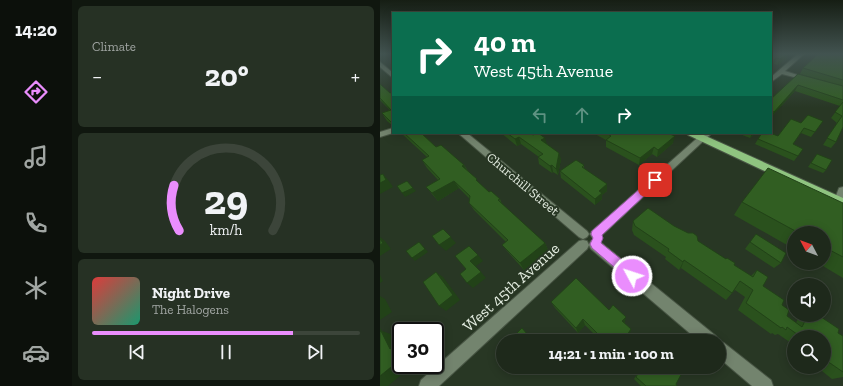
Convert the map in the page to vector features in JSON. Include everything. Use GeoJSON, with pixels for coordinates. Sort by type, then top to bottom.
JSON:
{"type":"FeatureCollection","features":[{"type":"Feature","properties":{"kind":"highway"},"geometry":{"type":"LineString","coordinates":[[705,136],[842,198]]}},
{"type":"Feature","properties":{"kind":"street"},"geometry":{"type":"LineString","coordinates":[[772,79],[781,72],[816,83]]}},
{"type":"Feature","properties":{"kind":"street"},"geometry":{"type":"LineString","coordinates":[[380,135],[392,130]]}},
{"type":"Feature","properties":{"kind":"street","name":"Churchill Street"},"geometry":{"type":"LineString","coordinates":[[463,134],[703,334]]}},
{"type":"Feature","properties":{"kind":"street","name":"West 45th Avenue"},"geometry":{"type":"LineString","coordinates":[[426,386],[705,136]]}},
{"type":"Feature","properties":{"kind":"street"},"geometry":{"type":"LineString","coordinates":[[726,354],[765,386]]}},
{"type":"Feature","properties":{"kind":"building"},"geometry":{"type":"Polygon","coordinates":[[[816,72],[843,72],[843,80],[816,72]]]}},
{"type":"Feature","properties":{"kind":"building"},"geometry":{"type":"Polygon","coordinates":[[[798,74],[843,86],[843,100],[798,85],[774,112],[772,111],[772,98],[798,74]]]}},
{"type":"Feature","properties":{"kind":"building"},"geometry":{"type":"Polygon","coordinates":[[[380,84],[390,93],[392,92],[392,123],[382,113],[391,110],[380,98],[380,84]]]}},
{"type":"Feature","properties":{"kind":"building"},"geometry":{"type":"Polygon","coordinates":[[[843,102],[843,127],[836,142],[827,138],[842,116],[835,112],[843,102]]]}},
{"type":"Feature","properties":{"kind":"building"},"geometry":{"type":"Polygon","coordinates":[[[808,115],[823,121],[815,132],[804,128],[793,144],[803,149],[798,156],[758,139],[761,134],[772,134],[778,136],[791,119],[801,123],[808,115]]]}},
{"type":"Feature","properties":{"kind":"building"},"geometry":{"type":"Polygon","coordinates":[[[405,134],[422,134],[436,147],[441,145],[464,165],[462,166],[477,179],[476,180],[489,192],[491,191],[500,199],[498,200],[545,243],[520,263],[502,245],[508,240],[469,203],[470,196],[454,181],[432,193],[426,187],[440,179],[422,160],[429,156],[405,134]]]}},
{"type":"Feature","properties":{"kind":"building"},"geometry":{"type":"Polygon","coordinates":[[[508,134],[539,134],[545,138],[541,140],[559,153],[556,169],[538,157],[543,154],[519,137],[515,139],[508,134]]]}},
{"type":"Feature","properties":{"kind":"building"},"geometry":{"type":"Polygon","coordinates":[[[608,134],[670,134],[675,136],[658,150],[654,147],[640,158],[606,140],[611,136],[608,134]]]}},
{"type":"Feature","properties":{"kind":"building"},"geometry":{"type":"Polygon","coordinates":[[[817,154],[832,160],[826,170],[811,163],[817,154]]]}},
{"type":"Feature","properties":{"kind":"building"},"geometry":{"type":"Polygon","coordinates":[[[576,160],[584,165],[582,167],[607,184],[599,191],[602,193],[595,199],[560,171],[576,160]]]}},
{"type":"Feature","properties":{"kind":"building"},"geometry":{"type":"Polygon","coordinates":[[[768,168],[843,203],[843,257],[831,251],[831,226],[787,226],[742,202],[768,168]]]}},
{"type":"Feature","properties":{"kind":"building"},"geometry":{"type":"Polygon","coordinates":[[[383,174],[386,180],[380,183],[380,175],[383,174]]]}},
{"type":"Feature","properties":{"kind":"building"},"geometry":{"type":"Polygon","coordinates":[[[407,181],[413,188],[402,193],[397,186],[407,181]]]}},
{"type":"Feature","properties":{"kind":"building"},"geometry":{"type":"Polygon","coordinates":[[[648,208],[674,226],[688,233],[693,233],[697,236],[698,241],[735,263],[734,265],[753,277],[757,270],[768,277],[763,286],[784,300],[782,305],[787,309],[787,322],[795,322],[802,327],[804,322],[828,322],[839,329],[838,333],[843,336],[843,372],[831,364],[831,330],[791,330],[787,327],[786,330],[782,327],[781,328],[746,303],[753,290],[740,281],[732,293],[684,260],[683,262],[668,251],[669,249],[635,226],[633,221],[648,208]]]}},
{"type":"Feature","properties":{"kind":"building"},"geometry":{"type":"Polygon","coordinates":[[[443,229],[451,237],[439,245],[432,236],[443,229]]]}},
{"type":"Feature","properties":{"kind":"building"},"geometry":{"type":"Polygon","coordinates":[[[756,234],[786,253],[781,263],[750,242],[756,234]]]}},
{"type":"Feature","properties":{"kind":"building"},"geometry":{"type":"Polygon","coordinates":[[[419,242],[425,249],[412,258],[406,251],[419,242]]]}},
{"type":"Feature","properties":{"kind":"building"},"geometry":{"type":"Polygon","coordinates":[[[469,246],[478,255],[470,261],[481,272],[467,283],[460,274],[466,269],[455,256],[469,246]]]}},
{"type":"Feature","properties":{"kind":"building"},"geometry":{"type":"Polygon","coordinates":[[[436,272],[453,295],[439,306],[423,282],[436,272]]]}},
{"type":"Feature","properties":{"kind":"building"},"geometry":{"type":"Polygon","coordinates":[[[576,278],[609,310],[613,305],[626,317],[622,321],[631,329],[628,334],[598,334],[583,319],[576,328],[551,302],[576,278]]]}},
{"type":"Feature","properties":{"kind":"building"},"geometry":{"type":"Polygon","coordinates":[[[522,328],[527,334],[516,334],[522,328]]]}},
{"type":"Feature","properties":{"kind":"building"},"geometry":{"type":"Polygon","coordinates":[[[381,331],[390,349],[392,348],[392,366],[380,376],[381,331]]]}},
{"type":"Feature","properties":{"kind":"building"},"geometry":{"type":"Polygon","coordinates":[[[638,374],[681,374],[676,384],[677,386],[646,386],[636,377],[638,374]]]}},
{"type":"Feature","properties":{"kind":"route"},"geometry":{"type":"LineString","coordinates":[[632,276],[595,244],[598,240],[596,234],[655,180]]}}]}
